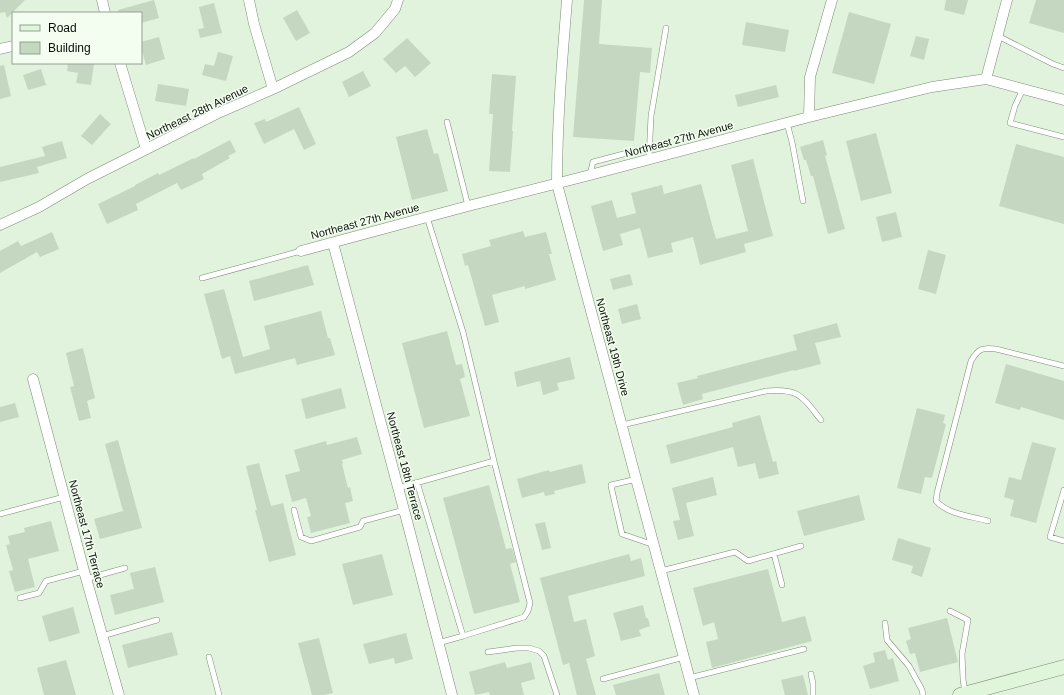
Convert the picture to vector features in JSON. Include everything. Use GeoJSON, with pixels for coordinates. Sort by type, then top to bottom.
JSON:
{"type":"FeatureCollection","features":[{"type":"Feature","properties":{"kind":"main road"},"geometry":{"type":"LineString","coordinates":[[963,694],[1064,667]]}},
{"type":"Feature","properties":{"kind":"street"},"geometry":{"type":"LineString","coordinates":[[102,0],[106,12]]}},
{"type":"Feature","properties":{"kind":"street"},"geometry":{"type":"LineString","coordinates":[[249,0],[254,24],[273,89]]}},
{"type":"Feature","properties":{"kind":"street","name":"Northeast 19th Drive"},"geometry":{"type":"LineString","coordinates":[[567,0],[557,147],[557,184],[694,695]]}},
{"type":"Feature","properties":{"kind":"street"},"geometry":{"type":"LineString","coordinates":[[809,117],[810,77],[832,0]]}},
{"type":"Feature","properties":{"kind":"street"},"geometry":{"type":"LineString","coordinates":[[986,78],[1007,0]]}},
{"type":"Feature","properties":{"kind":"street","name":"Northeast 28th Avenue"},"geometry":{"type":"LineString","coordinates":[[0,225],[39,207],[87,179],[216,114],[273,89],[348,52],[375,33],[396,5]]}},
{"type":"Feature","properties":{"kind":"street"},"geometry":{"type":"LineString","coordinates":[[0,49],[12,46]]}},
{"type":"Feature","properties":{"kind":"street"},"geometry":{"type":"LineString","coordinates":[[120,64],[146,149]]}},
{"type":"Feature","properties":{"kind":"street","name":"Northeast 27th Avenue"},"geometry":{"type":"LineString","coordinates":[[301,251],[809,117],[932,87],[986,78],[1064,100]]}},
{"type":"Feature","properties":{"kind":"street","name":"Northeast 18th Terrace"},"geometry":{"type":"LineString","coordinates":[[332,243],[452,695]]}},
{"type":"Feature","properties":{"kind":"street","name":"Northeast 17th Terrace"},"geometry":{"type":"LineString","coordinates":[[33,379],[85,575],[119,695]]}},
{"type":"Feature","properties":{"kind":"lane"},"geometry":{"type":"LineString","coordinates":[[649,159],[651,116],[666,28]]}},
{"type":"Feature","properties":{"kind":"lane"},"geometry":{"type":"LineString","coordinates":[[998,36],[1064,68]]}},
{"type":"Feature","properties":{"kind":"lane"},"geometry":{"type":"LineString","coordinates":[[1023,89],[1015,106],[1010,123],[1064,137]]}},
{"type":"Feature","properties":{"kind":"lane"},"geometry":{"type":"LineString","coordinates":[[447,122],[468,206]]}},
{"type":"Feature","properties":{"kind":"lane"},"geometry":{"type":"LineString","coordinates":[[787,123],[803,201]]}},
{"type":"Feature","properties":{"kind":"lane"},"geometry":{"type":"LineString","coordinates":[[590,175],[593,162],[650,146]]}},
{"type":"Feature","properties":{"kind":"lane"},"geometry":{"type":"LineString","coordinates":[[427,217],[463,332],[530,603],[528,611],[524,617],[438,643]]}},
{"type":"Feature","properties":{"kind":"lane"},"geometry":{"type":"LineString","coordinates":[[202,278],[301,251]]}},
{"type":"Feature","properties":{"kind":"lane"},"geometry":{"type":"LineString","coordinates":[[988,521],[958,514],[941,506],[936,501],[937,492],[971,361],[976,353],[982,349],[996,348],[1064,366]]}},
{"type":"Feature","properties":{"kind":"lane"},"geometry":{"type":"LineString","coordinates":[[622,425],[779,390],[790,392],[804,398],[821,420]]}},
{"type":"Feature","properties":{"kind":"lane"},"geometry":{"type":"LineString","coordinates":[[398,488],[494,461]]}},
{"type":"Feature","properties":{"kind":"lane"},"geometry":{"type":"LineString","coordinates":[[636,479],[610,486],[622,534],[654,545]]}},
{"type":"Feature","properties":{"kind":"lane"},"geometry":{"type":"LineString","coordinates":[[417,482],[463,636]]}},
{"type":"Feature","properties":{"kind":"lane"},"geometry":{"type":"LineString","coordinates":[[1064,490],[1050,537],[1064,542]]}},
{"type":"Feature","properties":{"kind":"lane"},"geometry":{"type":"LineString","coordinates":[[0,514],[64,497]]}},
{"type":"Feature","properties":{"kind":"lane"},"geometry":{"type":"LineString","coordinates":[[294,510],[301,537],[311,541],[360,527],[363,521],[404,510]]}},
{"type":"Feature","properties":{"kind":"lane"},"geometry":{"type":"LineString","coordinates":[[661,571],[734,552],[748,561],[801,546]]}},
{"type":"Feature","properties":{"kind":"lane"},"geometry":{"type":"LineString","coordinates":[[774,554],[782,585]]}},
{"type":"Feature","properties":{"kind":"lane"},"geometry":{"type":"LineString","coordinates":[[20,598],[38,593],[46,581],[125,568]]}},
{"type":"Feature","properties":{"kind":"lane"},"geometry":{"type":"LineString","coordinates":[[950,611],[968,620],[962,654],[963,694]]}},
{"type":"Feature","properties":{"kind":"lane"},"geometry":{"type":"LineString","coordinates":[[102,636],[157,620]]}},
{"type":"Feature","properties":{"kind":"lane"},"geometry":{"type":"LineString","coordinates":[[885,623],[887,640],[909,666],[922,690],[923,695]]}},
{"type":"Feature","properties":{"kind":"lane"},"geometry":{"type":"LineString","coordinates":[[488,652],[517,648],[529,648],[539,652],[544,656],[557,695]]}},
{"type":"Feature","properties":{"kind":"lane"},"geometry":{"type":"LineString","coordinates":[[689,678],[804,649]]}},
{"type":"Feature","properties":{"kind":"lane"},"geometry":{"type":"LineString","coordinates":[[604,678],[684,657]]}},
{"type":"Feature","properties":{"kind":"lane"},"geometry":{"type":"LineString","coordinates":[[209,658],[219,695]]}},
{"type":"Feature","properties":{"kind":"lane"},"geometry":{"type":"LineString","coordinates":[[811,674],[813,695]]}},
{"type":"Feature","properties":{"kind":"building"},"geometry":{"type":"Polygon","coordinates":[[[0,0],[25,0],[7,18],[5,12],[0,13],[0,0]]]}},
{"type":"Feature","properties":{"kind":"building"},"geometry":{"type":"Polygon","coordinates":[[[154,0],[159,18],[142,23],[142,12],[119,12],[118,10],[154,0]]]}},
{"type":"Feature","properties":{"kind":"building"},"geometry":{"type":"Polygon","coordinates":[[[584,0],[602,0],[599,44],[652,48],[650,73],[640,72],[634,141],[573,137],[584,0]]]}},
{"type":"Feature","properties":{"kind":"building"},"geometry":{"type":"Polygon","coordinates":[[[946,0],[968,0],[964,15],[944,10],[946,0]]]}},
{"type":"Feature","properties":{"kind":"building"},"geometry":{"type":"Polygon","coordinates":[[[1036,0],[1064,0],[1064,33],[1029,23],[1036,0]]]}},
{"type":"Feature","properties":{"kind":"building"},"geometry":{"type":"Polygon","coordinates":[[[214,3],[222,33],[200,38],[198,29],[204,28],[199,7],[214,3]]]}},
{"type":"Feature","properties":{"kind":"building"},"geometry":{"type":"Polygon","coordinates":[[[297,10],[310,33],[296,41],[283,18],[297,10]]]}},
{"type":"Feature","properties":{"kind":"building"},"geometry":{"type":"Polygon","coordinates":[[[849,12],[891,24],[874,84],[832,73],[849,12]]]}},
{"type":"Feature","properties":{"kind":"building"},"geometry":{"type":"Polygon","coordinates":[[[746,22],[789,30],[785,52],[742,45],[746,22]]]}},
{"type":"Feature","properties":{"kind":"building"},"geometry":{"type":"Polygon","coordinates":[[[916,36],[929,39],[924,60],[910,56],[916,36]]]}},
{"type":"Feature","properties":{"kind":"building"},"geometry":{"type":"Polygon","coordinates":[[[159,37],[165,59],[146,65],[142,51],[142,42],[159,37]]]}},
{"type":"Feature","properties":{"kind":"building"},"geometry":{"type":"Polygon","coordinates":[[[407,38],[431,63],[415,77],[405,66],[396,73],[383,59],[407,38]]]}},
{"type":"Feature","properties":{"kind":"building"},"geometry":{"type":"Polygon","coordinates":[[[218,52],[233,56],[226,81],[202,75],[205,64],[214,66],[218,52]]]}},
{"type":"Feature","properties":{"kind":"building"},"geometry":{"type":"Polygon","coordinates":[[[68,64],[94,64],[91,85],[76,83],[78,73],[67,71],[68,64]]]}},
{"type":"Feature","properties":{"kind":"building"},"geometry":{"type":"Polygon","coordinates":[[[4,65],[11,96],[0,99],[0,66],[4,65]]]}},
{"type":"Feature","properties":{"kind":"building"},"geometry":{"type":"Polygon","coordinates":[[[41,69],[46,85],[28,90],[23,75],[41,69]]]}},
{"type":"Feature","properties":{"kind":"building"},"geometry":{"type":"Polygon","coordinates":[[[363,71],[371,86],[349,97],[342,82],[363,71]]]}},
{"type":"Feature","properties":{"kind":"building"},"geometry":{"type":"Polygon","coordinates":[[[492,74],[516,76],[510,172],[489,171],[493,114],[489,114],[492,74]]]}},
{"type":"Feature","properties":{"kind":"building"},"geometry":{"type":"Polygon","coordinates":[[[158,84],[189,89],[186,106],[155,101],[158,84]]]}},
{"type":"Feature","properties":{"kind":"building"},"geometry":{"type":"Polygon","coordinates":[[[776,85],[779,97],[738,107],[735,95],[776,85]]]}},
{"type":"Feature","properties":{"kind":"building"},"geometry":{"type":"Polygon","coordinates":[[[299,107],[316,144],[304,150],[294,129],[264,144],[254,123],[265,119],[266,122],[299,107]]]}},
{"type":"Feature","properties":{"kind":"building"},"geometry":{"type":"Polygon","coordinates":[[[100,114],[111,124],[92,145],[81,136],[100,114]]]}},
{"type":"Feature","properties":{"kind":"building"},"geometry":{"type":"Polygon","coordinates":[[[427,129],[434,154],[438,153],[448,191],[412,200],[396,137],[427,129]]]}},
{"type":"Feature","properties":{"kind":"building"},"geometry":{"type":"Polygon","coordinates":[[[876,133],[892,193],[861,201],[846,141],[876,133]]]}},
{"type":"Feature","properties":{"kind":"building"},"geometry":{"type":"Polygon","coordinates":[[[230,140],[236,152],[228,156],[230,158],[202,174],[204,179],[181,190],[177,183],[136,204],[138,210],[107,224],[98,204],[158,173],[159,175],[194,159],[230,140]]]}},
{"type":"Feature","properties":{"kind":"building"},"geometry":{"type":"Polygon","coordinates":[[[823,140],[827,155],[825,156],[845,229],[828,234],[813,176],[811,176],[800,147],[823,140]]]}},
{"type":"Feature","properties":{"kind":"building"},"geometry":{"type":"Polygon","coordinates":[[[62,141],[67,158],[37,167],[39,173],[0,182],[0,167],[45,156],[42,147],[62,141]]]}},
{"type":"Feature","properties":{"kind":"building"},"geometry":{"type":"Polygon","coordinates":[[[1016,144],[1064,157],[1064,224],[999,206],[1016,144]]]}},
{"type":"Feature","properties":{"kind":"building"},"geometry":{"type":"Polygon","coordinates":[[[753,159],[773,236],[744,244],[746,252],[700,265],[693,237],[671,243],[673,252],[648,258],[640,228],[620,234],[623,245],[603,251],[591,206],[612,200],[617,218],[636,213],[631,193],[662,185],[664,194],[701,184],[716,239],[748,231],[731,165],[753,159]]]}},
{"type":"Feature","properties":{"kind":"building"},"geometry":{"type":"Polygon","coordinates":[[[896,212],[902,237],[882,242],[876,217],[896,212]]]}},
{"type":"Feature","properties":{"kind":"building"},"geometry":{"type":"Polygon","coordinates":[[[523,231],[525,237],[546,232],[552,254],[549,254],[556,280],[525,289],[525,286],[492,295],[499,322],[485,326],[468,265],[465,266],[462,254],[491,246],[489,240],[523,231]]]}},
{"type":"Feature","properties":{"kind":"building"},"geometry":{"type":"Polygon","coordinates":[[[52,232],[59,249],[40,257],[37,252],[0,273],[0,251],[18,241],[21,246],[52,232]]]}},
{"type":"Feature","properties":{"kind":"building"},"geometry":{"type":"Polygon","coordinates":[[[928,250],[946,255],[936,294],[918,289],[928,250]]]}},
{"type":"Feature","properties":{"kind":"building"},"geometry":{"type":"Polygon","coordinates":[[[308,265],[314,285],[254,301],[249,281],[308,265]]]}},
{"type":"Feature","properties":{"kind":"building"},"geometry":{"type":"Polygon","coordinates":[[[630,274],[633,285],[613,290],[610,279],[630,274]]]}},
{"type":"Feature","properties":{"kind":"building"},"geometry":{"type":"Polygon","coordinates":[[[224,289],[243,357],[270,349],[264,326],[321,311],[328,338],[330,338],[335,355],[297,365],[295,358],[235,374],[230,356],[222,359],[204,294],[224,289]]]}},
{"type":"Feature","properties":{"kind":"building"},"geometry":{"type":"Polygon","coordinates":[[[637,304],[641,319],[622,324],[618,309],[637,304]]]}},
{"type":"Feature","properties":{"kind":"building"},"geometry":{"type":"Polygon","coordinates":[[[837,323],[841,337],[815,343],[821,364],[702,394],[703,399],[683,405],[677,383],[698,378],[697,376],[797,350],[793,335],[837,323]]]}},
{"type":"Feature","properties":{"kind":"building"},"geometry":{"type":"Polygon","coordinates":[[[447,331],[456,365],[462,364],[465,377],[460,379],[470,416],[424,428],[402,343],[447,331]]]}},
{"type":"Feature","properties":{"kind":"building"},"geometry":{"type":"Polygon","coordinates":[[[83,348],[95,398],[87,401],[91,418],[79,421],[70,387],[74,386],[66,353],[83,348]]]}},
{"type":"Feature","properties":{"kind":"building"},"geometry":{"type":"Polygon","coordinates":[[[570,357],[575,379],[557,383],[559,390],[543,395],[540,381],[517,387],[514,372],[570,357]]]}},
{"type":"Feature","properties":{"kind":"building"},"geometry":{"type":"Polygon","coordinates":[[[1006,364],[1064,381],[1064,420],[1021,407],[1020,410],[995,403],[1006,364]]]}},
{"type":"Feature","properties":{"kind":"building"},"geometry":{"type":"Polygon","coordinates":[[[341,388],[346,408],[306,419],[301,399],[341,388]]]}},
{"type":"Feature","properties":{"kind":"building"},"geometry":{"type":"Polygon","coordinates":[[[15,403],[19,417],[0,422],[0,407],[15,403]]]}},
{"type":"Feature","properties":{"kind":"building"},"geometry":{"type":"Polygon","coordinates":[[[917,408],[945,415],[943,423],[946,424],[932,478],[925,477],[921,494],[897,488],[917,408]]]}},
{"type":"Feature","properties":{"kind":"building"},"geometry":{"type":"Polygon","coordinates":[[[760,415],[773,462],[776,461],[779,474],[759,479],[755,463],[738,467],[733,447],[671,464],[666,445],[733,427],[732,423],[760,415]]]}},
{"type":"Feature","properties":{"kind":"building"},"geometry":{"type":"Polygon","coordinates":[[[357,437],[362,454],[342,460],[348,488],[350,487],[353,501],[345,503],[350,523],[311,533],[307,517],[311,516],[306,498],[292,502],[285,475],[300,471],[294,450],[326,441],[327,445],[357,437]]]}},
{"type":"Feature","properties":{"kind":"building"},"geometry":{"type":"Polygon","coordinates":[[[118,440],[142,528],[100,539],[94,519],[123,511],[105,444],[118,440]]]}},
{"type":"Feature","properties":{"kind":"building"},"geometry":{"type":"Polygon","coordinates":[[[1032,442],[1056,448],[1036,523],[1010,516],[1014,500],[1004,497],[1009,477],[1021,480],[1032,442]]]}},
{"type":"Feature","properties":{"kind":"building"},"geometry":{"type":"Polygon","coordinates":[[[259,463],[271,506],[283,503],[296,555],[269,562],[255,510],[257,510],[246,466],[259,463]]]}},
{"type":"Feature","properties":{"kind":"building"},"geometry":{"type":"Polygon","coordinates":[[[582,464],[586,483],[554,491],[555,494],[545,496],[544,492],[522,498],[517,479],[549,470],[550,472],[582,464]]]}},
{"type":"Feature","properties":{"kind":"building"},"geometry":{"type":"Polygon","coordinates":[[[713,477],[717,495],[686,503],[694,536],[678,540],[673,521],[680,520],[672,488],[713,477]]]}},
{"type":"Feature","properties":{"kind":"building"},"geometry":{"type":"Polygon","coordinates":[[[489,485],[506,549],[512,548],[516,562],[510,564],[520,602],[474,614],[443,498],[489,485]]]}},
{"type":"Feature","properties":{"kind":"building"},"geometry":{"type":"Polygon","coordinates":[[[859,495],[865,520],[804,536],[797,511],[859,495]]]}},
{"type":"Feature","properties":{"kind":"building"},"geometry":{"type":"Polygon","coordinates":[[[51,521],[59,551],[28,559],[35,587],[15,592],[9,571],[13,570],[6,545],[10,544],[8,536],[25,532],[24,528],[51,521]]]}},
{"type":"Feature","properties":{"kind":"building"},"geometry":{"type":"Polygon","coordinates":[[[545,522],[551,548],[542,550],[535,524],[545,522]]]}},
{"type":"Feature","properties":{"kind":"building"},"geometry":{"type":"Polygon","coordinates":[[[898,538],[931,548],[922,577],[911,573],[913,566],[892,560],[898,538]]]}},
{"type":"Feature","properties":{"kind":"building"},"geometry":{"type":"Polygon","coordinates":[[[382,554],[393,595],[353,605],[342,564],[382,554]]]}},
{"type":"Feature","properties":{"kind":"building"},"geometry":{"type":"Polygon","coordinates":[[[629,554],[631,561],[641,558],[645,576],[568,596],[574,622],[586,619],[595,656],[586,659],[596,695],[577,695],[569,663],[563,665],[540,578],[629,554]]]}},
{"type":"Feature","properties":{"kind":"building"},"geometry":{"type":"Polygon","coordinates":[[[155,567],[164,602],[115,615],[110,595],[134,589],[130,573],[155,567]]]}},
{"type":"Feature","properties":{"kind":"building"},"geometry":{"type":"Polygon","coordinates":[[[768,569],[782,622],[805,616],[812,641],[712,668],[706,642],[718,639],[714,622],[703,626],[693,588],[768,569]]]}},
{"type":"Feature","properties":{"kind":"building"},"geometry":{"type":"Polygon","coordinates":[[[643,605],[646,618],[648,618],[650,626],[639,630],[641,636],[621,641],[613,613],[643,605]]]}},
{"type":"Feature","properties":{"kind":"building"},"geometry":{"type":"Polygon","coordinates":[[[73,607],[80,633],[49,642],[42,616],[73,607]]]}},
{"type":"Feature","properties":{"kind":"building"},"geometry":{"type":"Polygon","coordinates":[[[947,618],[958,662],[920,672],[915,653],[910,654],[906,641],[911,639],[908,628],[947,618]]]}},
{"type":"Feature","properties":{"kind":"building"},"geometry":{"type":"Polygon","coordinates":[[[172,632],[178,655],[128,668],[122,645],[172,632]]]}},
{"type":"Feature","properties":{"kind":"building"},"geometry":{"type":"Polygon","coordinates":[[[406,633],[413,659],[395,664],[394,658],[369,664],[363,644],[406,633]]]}},
{"type":"Feature","properties":{"kind":"building"},"geometry":{"type":"Polygon","coordinates":[[[319,638],[333,693],[312,695],[298,643],[319,638]]]}},
{"type":"Feature","properties":{"kind":"building"},"geometry":{"type":"Polygon","coordinates":[[[885,650],[888,660],[893,658],[899,681],[870,689],[863,666],[875,662],[873,653],[885,650]]]}},
{"type":"Feature","properties":{"kind":"building"},"geometry":{"type":"Polygon","coordinates":[[[66,660],[76,695],[44,695],[37,668],[66,660]]]}},
{"type":"Feature","properties":{"kind":"building"},"geometry":{"type":"Polygon","coordinates":[[[505,662],[507,668],[531,662],[535,679],[521,683],[524,695],[490,695],[489,692],[475,695],[469,672],[505,662]]]}},
{"type":"Feature","properties":{"kind":"building"},"geometry":{"type":"Polygon","coordinates":[[[659,673],[665,695],[616,695],[613,685],[659,673]]]}},
{"type":"Feature","properties":{"kind":"building"},"geometry":{"type":"Polygon","coordinates":[[[803,675],[808,695],[785,695],[781,680],[803,675]]]}}]}
